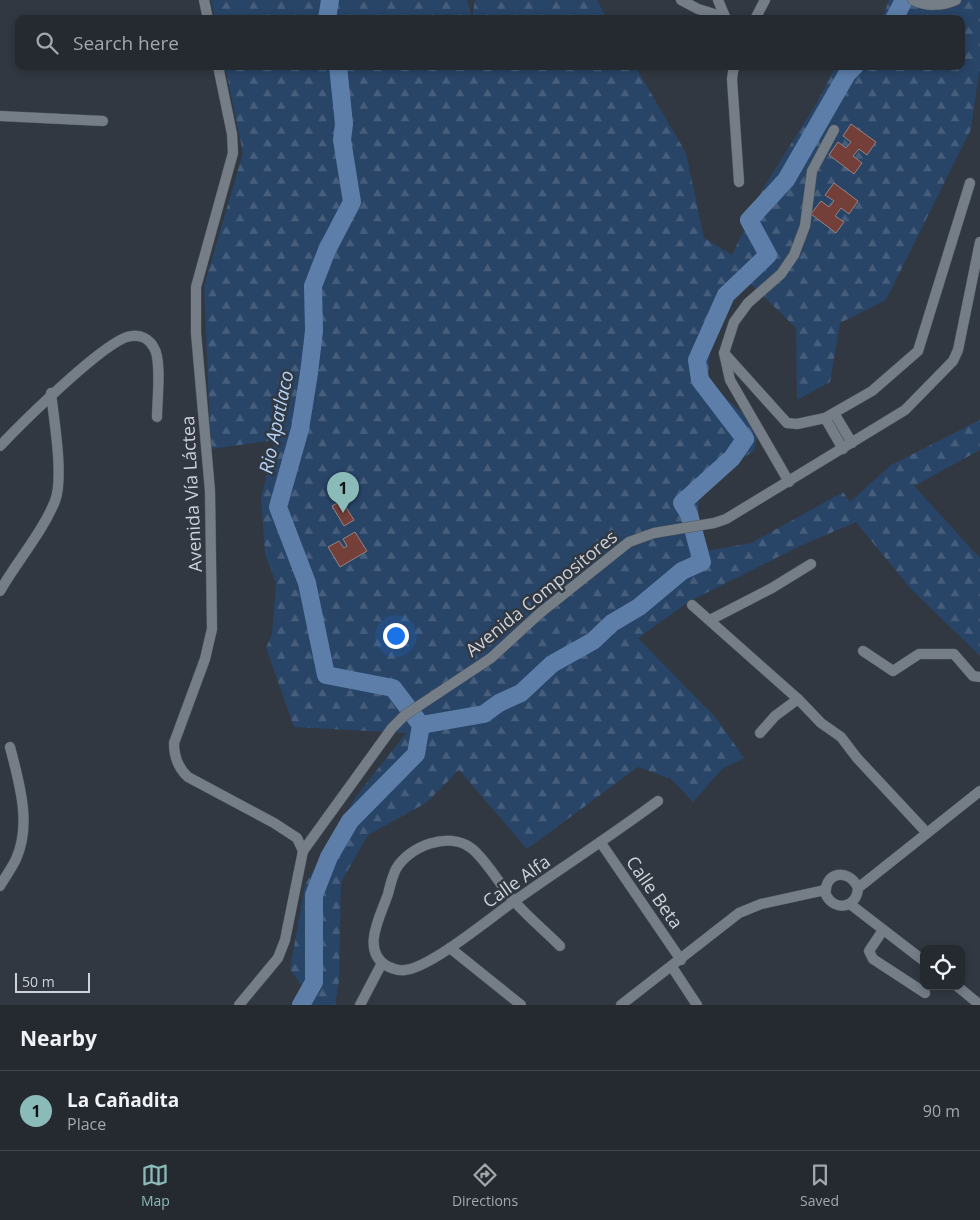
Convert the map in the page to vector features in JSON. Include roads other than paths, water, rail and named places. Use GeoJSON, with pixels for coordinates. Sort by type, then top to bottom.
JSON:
{"type":"FeatureCollection","features":[{"type":"Feature","properties":{"kind":"street"},"geometry":{"type":"LineString","coordinates":[[204,0],[207,15]]}},
{"type":"Feature","properties":{"kind":"street"},"geometry":{"type":"LineString","coordinates":[[681,0],[698,9],[716,15]]}},
{"type":"Feature","properties":{"kind":"street"},"geometry":{"type":"LineString","coordinates":[[718,0],[724,15]]}},
{"type":"Feature","properties":{"kind":"street"},"geometry":{"type":"LineString","coordinates":[[757,15],[766,0]]}},
{"type":"Feature","properties":{"kind":"street"},"geometry":{"type":"LineString","coordinates":[[915,1],[940,5],[956,0]]}},
{"type":"Feature","properties":{"kind":"street","name":"Avenida Vía Láctea"},"geometry":{"type":"LineString","coordinates":[[219,70],[232,134],[233,153],[199,271],[196,296],[196,333],[210,491],[212,629],[205,658],[174,743],[174,752],[180,768],[188,777],[282,828],[297,838],[303,851]]}},
{"type":"Feature","properties":{"kind":"street"},"geometry":{"type":"LineString","coordinates":[[733,70],[732,79],[739,182]]}},
{"type":"Feature","properties":{"kind":"street"},"geometry":{"type":"LineString","coordinates":[[0,116],[103,121]]}},
{"type":"Feature","properties":{"kind":"street"},"geometry":{"type":"LineString","coordinates":[[789,482],[730,380],[724,353],[734,322],[748,303],[781,274],[794,255],[805,226],[812,171],[834,130]]}},
{"type":"Feature","properties":{"kind":"street"},"geometry":{"type":"LineString","coordinates":[[724,353],[787,423],[797,424],[829,416],[872,391],[918,351],[970,183]]}},
{"type":"Feature","properties":{"kind":"street","name":"Avenida Compositores"},"geometry":{"type":"LineString","coordinates":[[239,1005],[278,958],[285,940],[303,851],[392,728],[416,706],[491,658],[535,617],[618,549],[641,536],[714,523],[726,519],[905,410],[953,361],[961,338],[980,242]]}},
{"type":"Feature","properties":{"kind":"street"},"geometry":{"type":"LineString","coordinates":[[0,446],[51,393],[118,342],[131,335],[146,338],[156,349],[157,416]]}},
{"type":"Feature","properties":{"kind":"street"},"geometry":{"type":"LineString","coordinates":[[0,590],[56,500],[58,469],[51,393]]}},
{"type":"Feature","properties":{"kind":"street"},"geometry":{"type":"LineString","coordinates":[[829,416],[848,446]]}},
{"type":"Feature","properties":{"kind":"street"},"geometry":{"type":"LineString","coordinates":[[710,620],[772,588],[810,564]]}},
{"type":"Feature","properties":{"kind":"street"},"geometry":{"type":"LineString","coordinates":[[692,605],[798,699],[821,723],[841,737],[857,758],[927,833]]}},
{"type":"Feature","properties":{"kind":"street"},"geometry":{"type":"LineString","coordinates":[[863,651],[893,671],[919,654],[954,654],[973,676],[980,677]]}},
{"type":"Feature","properties":{"kind":"street"},"geometry":{"type":"LineString","coordinates":[[760,733],[775,716],[798,699]]}},
{"type":"Feature","properties":{"kind":"street"},"geometry":{"type":"LineString","coordinates":[[0,886],[16,859],[23,838],[22,794],[10,747]]}},
{"type":"Feature","properties":{"kind":"street"},"geometry":{"type":"LineString","coordinates":[[858,888],[980,791]]}},
{"type":"Feature","properties":{"kind":"street","name":"Calle Alfa"},"geometry":{"type":"LineString","coordinates":[[382,962],[394,969],[405,970],[418,967],[450,948],[514,901],[601,843],[658,800]]}},
{"type":"Feature","properties":{"kind":"street"},"geometry":{"type":"LineString","coordinates":[[360,1005],[382,962],[375,952],[373,937],[396,868],[410,854],[442,840],[455,841],[471,848],[514,901],[560,946]]}},
{"type":"Feature","properties":{"kind":"street","name":"Calle Beta"},"geometry":{"type":"LineString","coordinates":[[601,843],[682,960]]}},
{"type":"Feature","properties":{"kind":"street"},"geometry":{"type":"LineString","coordinates":[[841,874],[849,876],[855,881],[858,888],[856,898],[850,904],[839,906],[833,904],[826,895],[828,882],[833,877],[841,874]]}},
{"type":"Feature","properties":{"kind":"street"},"geometry":{"type":"LineString","coordinates":[[620,1005],[682,960],[739,913],[761,904],[826,890]]}},
{"type":"Feature","properties":{"kind":"street"},"geometry":{"type":"LineString","coordinates":[[850,904],[920,958]]}},
{"type":"Feature","properties":{"kind":"street"},"geometry":{"type":"LineString","coordinates":[[883,930],[869,951],[873,959],[925,993]]}},
{"type":"Feature","properties":{"kind":"street"},"geometry":{"type":"LineString","coordinates":[[450,948],[521,1005]]}},
{"type":"Feature","properties":{"kind":"street"},"geometry":{"type":"LineString","coordinates":[[672,967],[697,1005]]}},
{"type":"Feature","properties":{"kind":"street"},"geometry":{"type":"LineString","coordinates":[[962,990],[980,1005]]}},
{"type":"Feature","properties":{"kind":"waterway","name":"Rio Apatlaco"},"geometry":{"type":"LineString","coordinates":[[328,15],[330,0]]}},
{"type":"Feature","properties":{"kind":"waterway"},"geometry":{"type":"LineString","coordinates":[[896,15],[904,0]]}},
{"type":"Feature","properties":{"kind":"waterway","name":"Rio Apatlaco"},"geometry":{"type":"LineString","coordinates":[[301,1005],[314,982],[314,895],[329,857],[350,821],[416,754],[421,725],[393,688],[326,675],[307,583],[278,507],[300,429],[309,373],[314,331],[313,286],[327,250],[352,202],[342,140],[344,124],[338,70]]}},
{"type":"Feature","properties":{"kind":"waterway"},"geometry":{"type":"LineString","coordinates":[[421,725],[484,714],[499,703],[521,693],[552,664],[593,641],[612,623],[639,607],[682,571],[702,562],[689,514],[682,503],[732,458],[745,439],[700,380],[697,360],[726,295],[768,255],[749,220],[786,180],[851,70]]}},
{"type":"Feature","properties":{"kind":"place","name":"La Cañadita"},"geometry":{"type":"Point","coordinates":[343,513]}}]}
